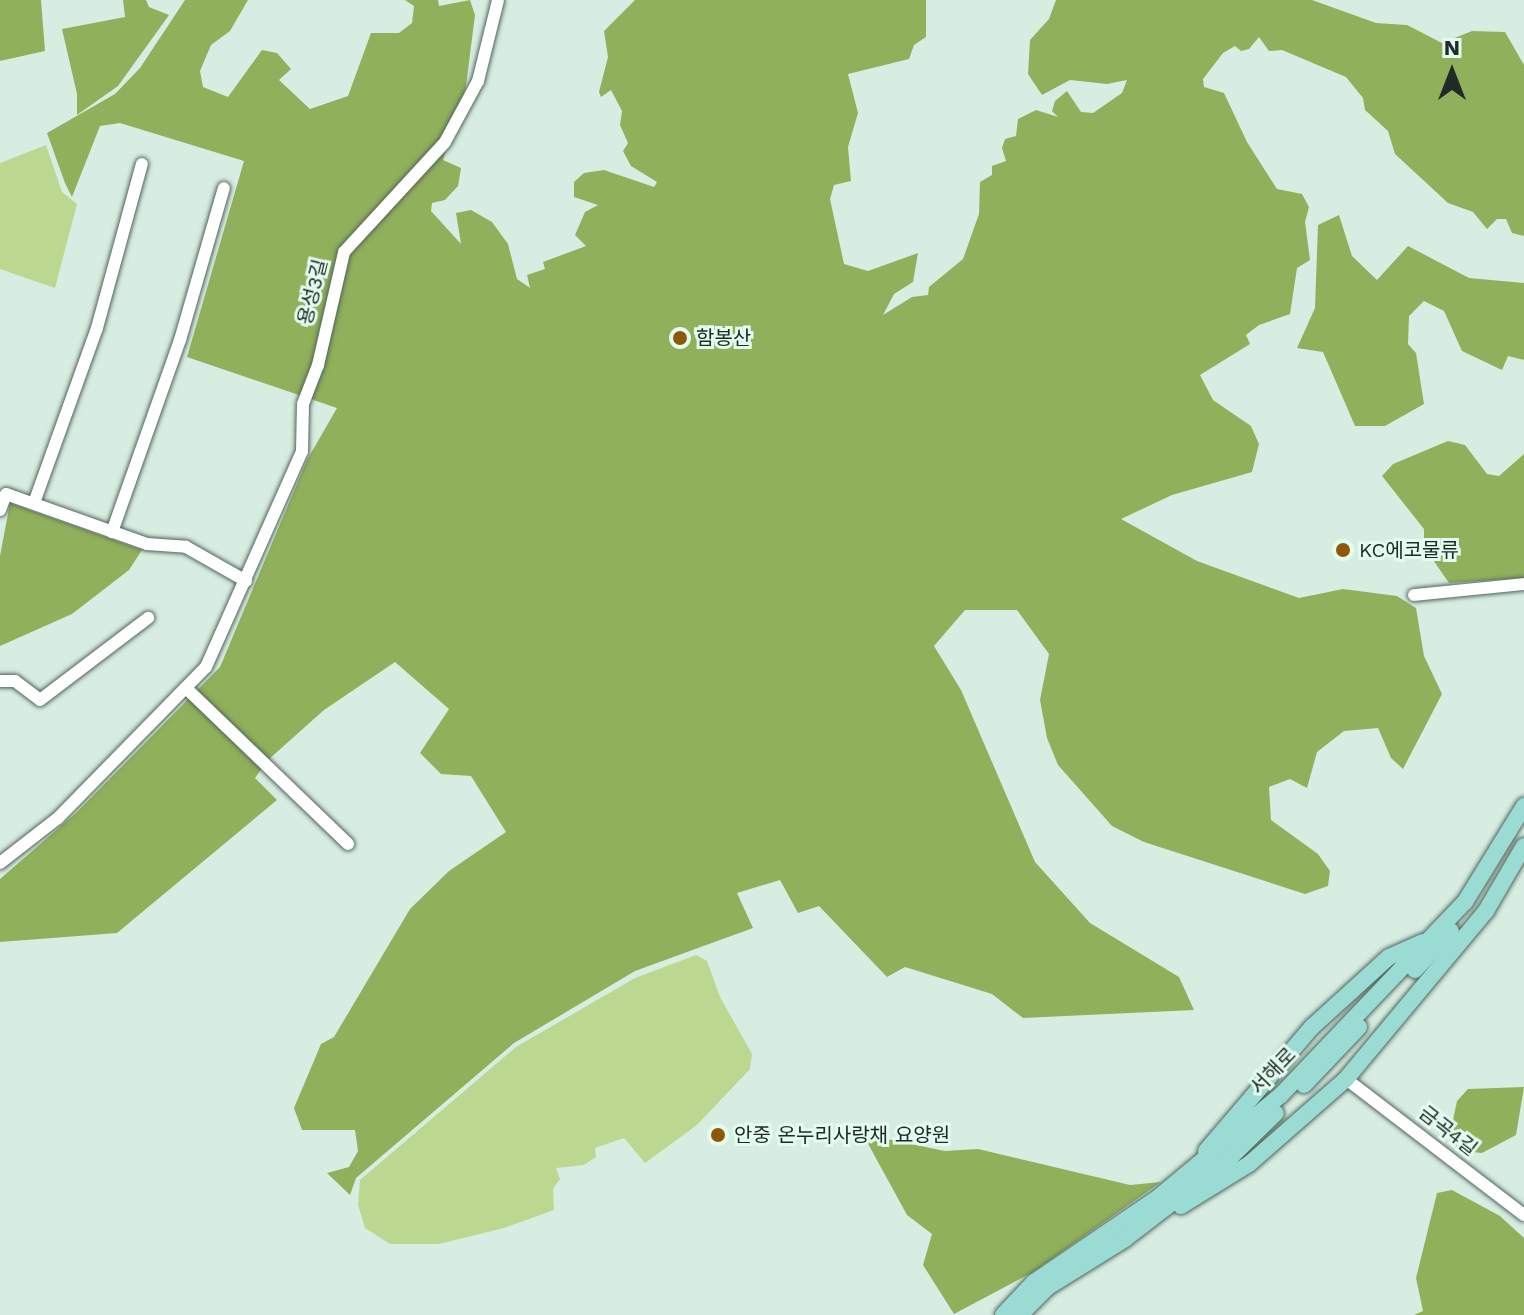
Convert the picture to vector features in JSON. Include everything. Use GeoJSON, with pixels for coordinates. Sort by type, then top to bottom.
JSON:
{"type":"FeatureCollection","features":[{"type":"Feature","properties":{"kind":"main road","name":"서해로"},"geometry":{"type":"LineString","coordinates":[[1003,1315],[1034,1282],[1185,1177],[1281,1095],[1465,902],[1524,806]]}},
{"type":"Feature","properties":{"kind":"main road","name":"서해로"},"geometry":{"type":"LineString","coordinates":[[1020,1315],[1048,1287],[1153,1216],[1230,1158],[1437,948],[1471,907],[1524,825]]}},
{"type":"Feature","properties":{"kind":"main road"},"geometry":{"type":"LineString","coordinates":[[1153,1216],[1210,1191],[1249,1164],[1346,1079],[1486,911],[1524,846]]}},
{"type":"Feature","properties":{"kind":"main road"},"geometry":{"type":"LineString","coordinates":[[1185,1177],[1306,1038],[1389,957],[1429,940]]}},
{"type":"Feature","properties":{"kind":"street","name":"용성3길"},"geometry":{"type":"LineString","coordinates":[[0,863],[58,818],[186,688],[221,641],[302,451],[303,404],[318,365],[344,252],[445,142],[478,81],[498,0]]}},
{"type":"Feature","properties":{"kind":"street"},"geometry":{"type":"LineString","coordinates":[[34,503],[97,328],[142,164]]}},
{"type":"Feature","properties":{"kind":"street"},"geometry":{"type":"LineString","coordinates":[[112,532],[180,340],[224,188]]}},
{"type":"Feature","properties":{"kind":"street"},"geometry":{"type":"LineString","coordinates":[[0,510],[6,494],[147,544],[186,547],[246,581]]}},
{"type":"Feature","properties":{"kind":"street"},"geometry":{"type":"LineString","coordinates":[[1414,595],[1524,584]]}},
{"type":"Feature","properties":{"kind":"street"},"geometry":{"type":"LineString","coordinates":[[0,681],[15,681],[40,700],[148,618]]}},
{"type":"Feature","properties":{"kind":"street"},"geometry":{"type":"LineString","coordinates":[[186,688],[348,844]]}},
{"type":"Feature","properties":{"kind":"street","name":"금곡4길"},"geometry":{"type":"LineString","coordinates":[[1346,1079],[1524,1215]]}},
{"type":"Feature","properties":{"kind":"green space"},"geometry":{"type":"Polygon","coordinates":[[[0,0],[41,0],[45,51],[0,61],[0,0]]]}},
{"type":"Feature","properties":{"kind":"green space"},"geometry":{"type":"Polygon","coordinates":[[[123,0],[146,0],[149,7],[169,15],[118,86],[77,115],[77,94],[62,29],[125,17],[123,0]]]}},
{"type":"Feature","properties":{"kind":"green space"},"geometry":{"type":"Polygon","coordinates":[[[185,0],[248,0],[230,31],[211,45],[200,71],[203,87],[228,97],[262,50],[277,53],[291,69],[279,80],[310,109],[348,96],[371,33],[399,33],[412,23],[414,6],[405,0],[438,0],[439,6],[470,0],[475,15],[466,86],[443,160],[461,168],[458,186],[445,200],[432,203],[431,211],[461,244],[456,213],[471,210],[492,222],[508,244],[517,279],[530,288],[527,275],[545,269],[543,262],[586,246],[575,235],[585,212],[598,205],[574,197],[574,182],[584,173],[604,170],[654,187],[657,182],[631,166],[623,151],[628,143],[620,125],[622,111],[611,90],[601,97],[599,92],[608,57],[604,31],[635,0],[926,0],[926,37],[914,45],[909,59],[848,74],[858,113],[848,147],[851,181],[834,185],[830,199],[844,264],[868,271],[918,253],[913,282],[894,294],[883,315],[912,297],[928,295],[929,287],[963,259],[979,214],[980,182],[992,175],[992,166],[1006,161],[1002,148],[1005,139],[1016,136],[1018,119],[1036,110],[1058,117],[1052,111],[1055,101],[1067,91],[1081,112],[1093,113],[1122,93],[1127,80],[1107,84],[1070,80],[1042,95],[1028,74],[1030,40],[1049,19],[1056,0],[1312,0],[1376,23],[1407,25],[1442,43],[1472,31],[1505,32],[1524,65],[1524,236],[1512,233],[1506,219],[1497,219],[1487,229],[1473,212],[1448,203],[1395,154],[1388,131],[1365,110],[1363,98],[1346,77],[1282,50],[1269,51],[1259,37],[1249,49],[1241,51],[1235,46],[1223,53],[1203,79],[1204,87],[1224,93],[1247,142],[1277,189],[1302,194],[1309,207],[1305,222],[1310,260],[1297,268],[1290,314],[1259,325],[1246,335],[1250,344],[1200,375],[1213,400],[1251,426],[1259,444],[1252,472],[1172,495],[1121,519],[1197,561],[1299,598],[1343,589],[1397,596],[1416,608],[1424,656],[1442,694],[1403,769],[1391,758],[1378,728],[1344,731],[1317,752],[1307,788],[1290,779],[1269,787],[1271,820],[1318,854],[1330,871],[1328,886],[1305,894],[1144,842],[1112,826],[1058,765],[1047,738],[1040,700],[1049,654],[1017,610],[965,610],[934,646],[961,690],[1035,862],[1090,923],[1179,977],[1194,1010],[1023,1018],[992,994],[905,967],[887,977],[819,906],[798,913],[780,880],[737,893],[753,928],[635,971],[514,1043],[356,1178],[350,1195],[327,1173],[349,1167],[358,1151],[355,1130],[302,1130],[294,1108],[321,1044],[334,1037],[410,909],[449,871],[506,832],[471,776],[441,774],[420,753],[449,709],[395,662],[324,710],[268,760],[255,778],[277,800],[117,933],[0,942],[0,879],[76,813],[220,667],[307,460],[337,408],[187,357],[244,161],[120,123],[100,126],[72,197],[65,183],[47,133],[115,94],[140,68],[185,0]]]}},
{"type":"Feature","properties":{"kind":"green space"},"geometry":{"type":"Polygon","coordinates":[[[46,145],[62,192],[77,204],[55,288],[0,269],[0,163],[46,145]]]}},
{"type":"Feature","properties":{"kind":"green space"},"geometry":{"type":"Polygon","coordinates":[[[1339,215],[1352,256],[1377,280],[1408,246],[1469,278],[1524,283],[1524,360],[1508,356],[1502,370],[1462,351],[1444,311],[1424,301],[1409,316],[1408,344],[1416,353],[1424,404],[1385,426],[1355,426],[1323,352],[1297,348],[1315,308],[1318,225],[1339,215]]]}},
{"type":"Feature","properties":{"kind":"green space"},"geometry":{"type":"Polygon","coordinates":[[[1448,441],[1465,445],[1487,474],[1499,476],[1524,454],[1524,578],[1449,583],[1424,547],[1424,529],[1382,476],[1393,464],[1448,441]]]}},
{"type":"Feature","properties":{"kind":"green space"},"geometry":{"type":"Polygon","coordinates":[[[10,503],[142,550],[129,570],[72,614],[0,646],[0,556],[10,503]]]}},
{"type":"Feature","properties":{"kind":"green space"},"geometry":{"type":"Polygon","coordinates":[[[696,955],[707,961],[720,997],[752,1054],[750,1069],[697,1125],[645,1163],[624,1138],[595,1148],[596,1157],[584,1165],[556,1168],[560,1179],[553,1189],[554,1210],[504,1228],[439,1244],[390,1244],[365,1228],[358,1205],[360,1180],[516,1047],[635,978],[696,955]]]}},
{"type":"Feature","properties":{"kind":"green space"},"geometry":{"type":"Polygon","coordinates":[[[1524,1087],[1516,1135],[1482,1153],[1462,1151],[1449,1139],[1457,1101],[1468,1089],[1524,1087]]]}},
{"type":"Feature","properties":{"kind":"green space"},"geometry":{"type":"Polygon","coordinates":[[[872,1136],[945,1151],[978,1149],[1130,1185],[1161,1182],[1033,1272],[954,1314],[923,1265],[932,1234],[907,1215],[866,1140],[872,1136]]]}},
{"type":"Feature","properties":{"kind":"green space"},"geometry":{"type":"Polygon","coordinates":[[[1452,1190],[1500,1216],[1524,1238],[1524,1315],[1414,1315],[1423,1311],[1416,1278],[1437,1193],[1452,1190]]]}},
{"type":"Feature","properties":{"kind":"place","name":"함봉산"},"geometry":{"type":"Point","coordinates":[680,338]}},
{"type":"Feature","properties":{"kind":"place","name":"KC에코물류"},"geometry":{"type":"Point","coordinates":[1343,550]}},
{"type":"Feature","properties":{"kind":"place","name":"안중 온누리사랑채 요양원"},"geometry":{"type":"Point","coordinates":[718,1135]}}]}
